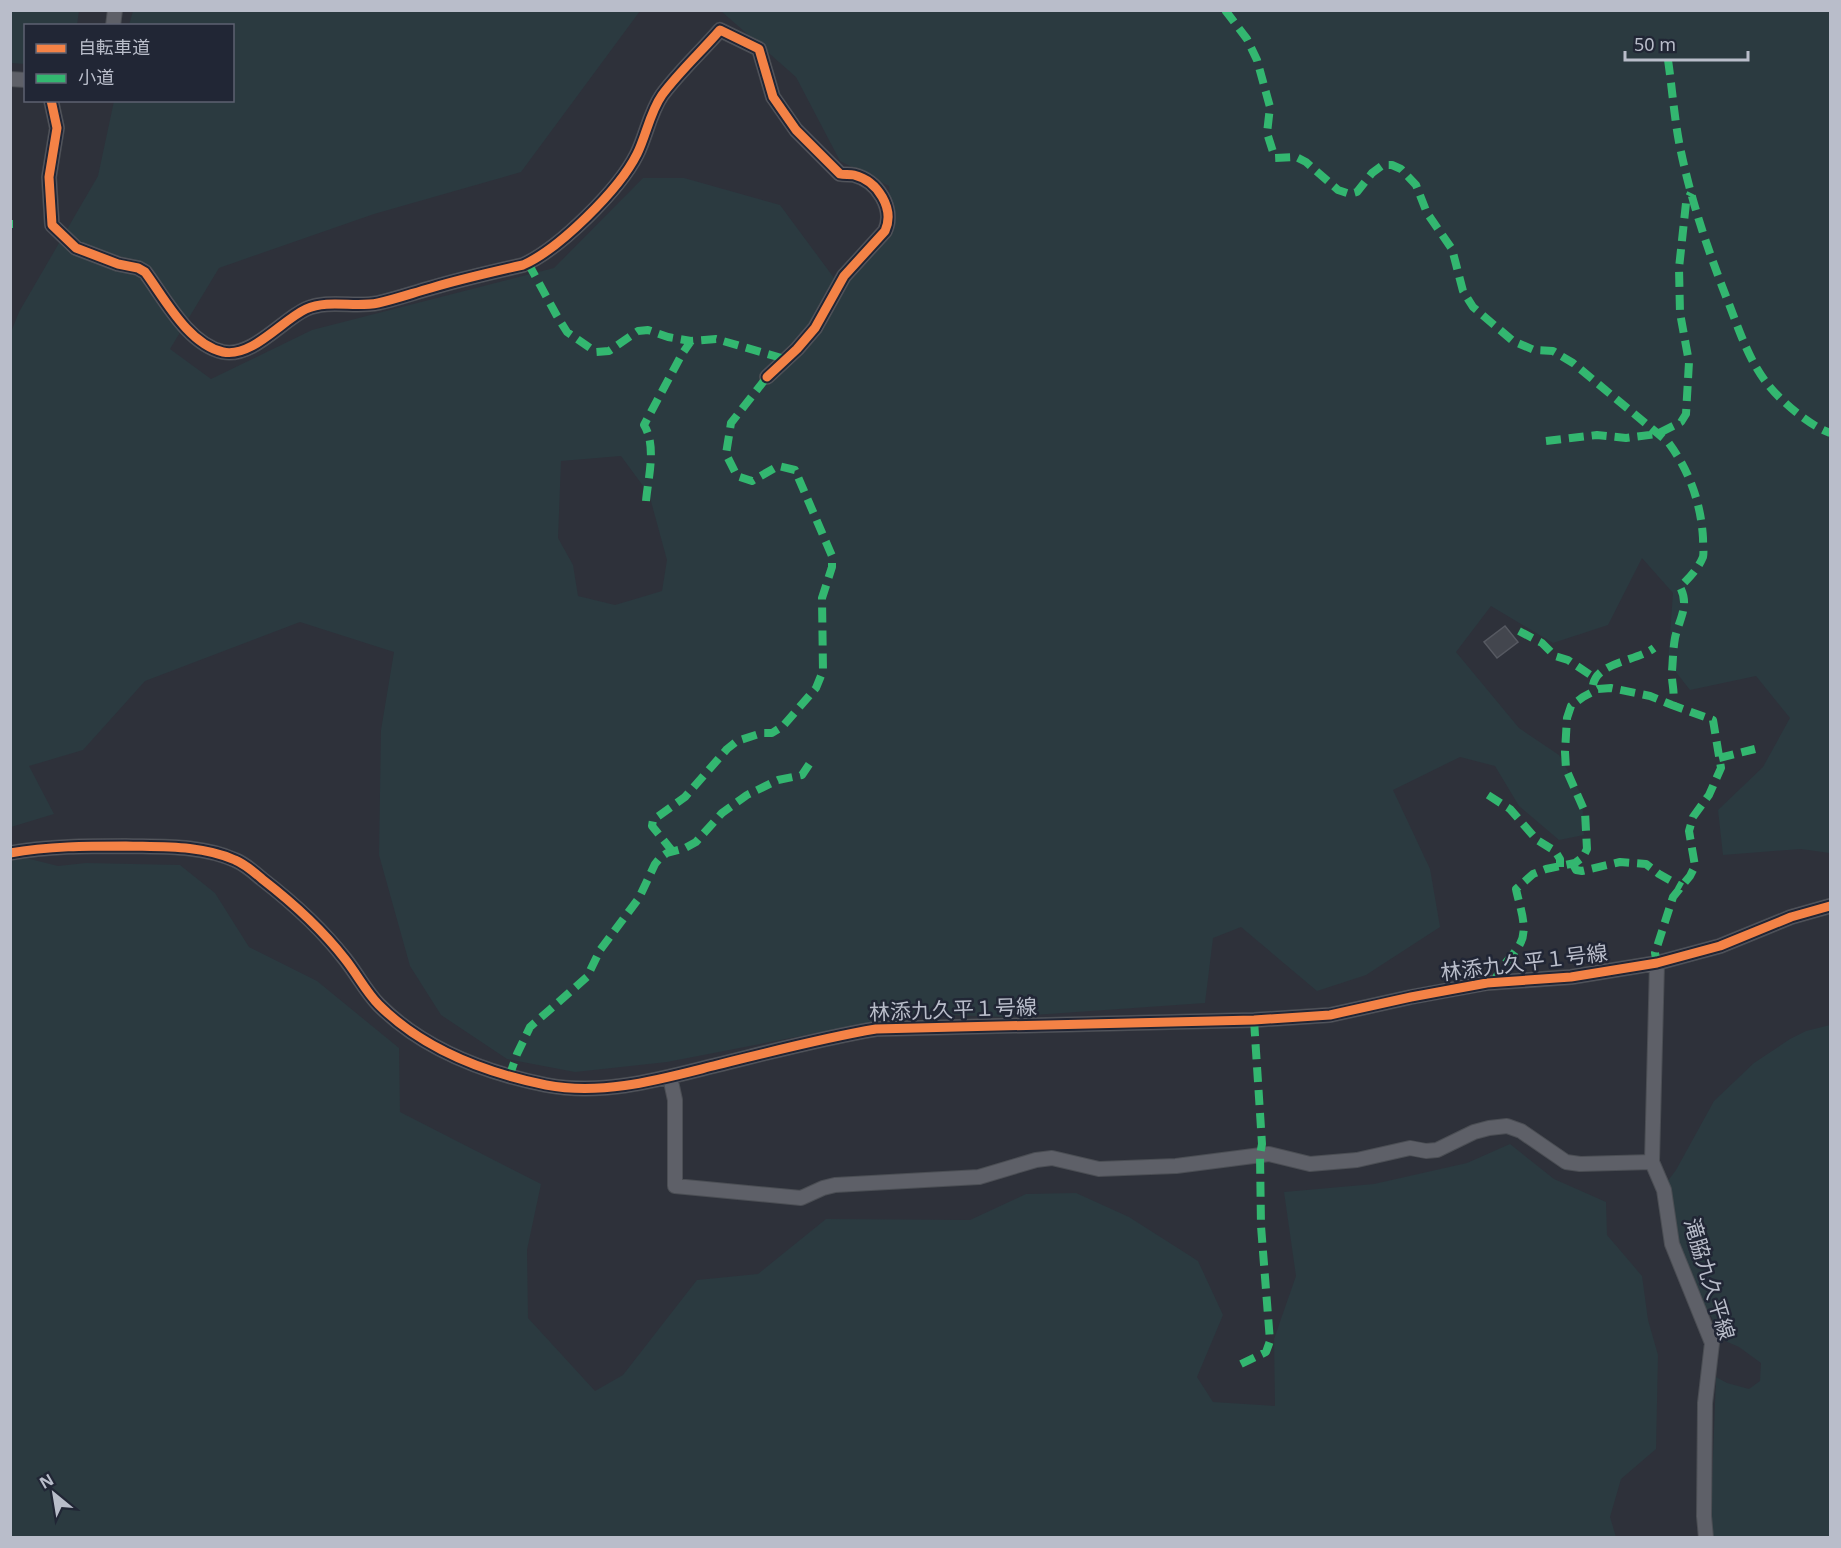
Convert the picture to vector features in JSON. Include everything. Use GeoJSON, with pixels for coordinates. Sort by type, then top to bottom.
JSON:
{"type":"FeatureCollection","features":[{"type":"Feature","properties":{"kind":"street"},"geometry":{"type":"LineString","coordinates":[[51,102],[57,128],[49,177],[52,225],[76,248],[145,272],[191,333],[213,348],[224,352],[235,352],[245,350],[293,317],[316,305],[377,303],[536,260],[576,229],[625,174],[636,155],[661,97],[720,30],[759,49],[772,97],[796,130],[840,174],[854,175],[874,188],[888,209],[889,223],[885,231],[844,276],[815,328],[797,349],[767,377]]}},
{"type":"Feature","properties":{"kind":"street","name":"林添九久平１号線"},"geometry":{"type":"LineString","coordinates":[[10,853],[64,846],[175,847],[209,851],[226,856],[245,865],[317,925],[346,959],[377,1004],[401,1026],[437,1048],[509,1077],[549,1086],[590,1090],[621,1087],[670,1077],[830,1037],[876,1029],[1254,1020],[1330,1015],[1487,983],[1571,977],[1657,963],[1720,946],[1791,917],[1830,906]]}},
{"type":"Feature","properties":{"kind":"street","name":"滝脇九久平線"},"geometry":{"type":"LineString","coordinates":[[1657,963],[1652,1162],[1664,1190],[1672,1244],[1712,1343],[1705,1403],[1704,1516],[1706,1538]]}},
{"type":"Feature","properties":{"kind":"street"},"geometry":{"type":"LineString","coordinates":[[670,1077],[675,1100],[675,1186],[801,1198],[835,1185],[979,1177],[1036,1160],[1052,1158],[1099,1169],[1176,1166],[1269,1154],[1310,1164],[1357,1160],[1410,1148],[1426,1151],[1437,1150],[1474,1132],[1508,1126],[1521,1131],[1566,1162],[1580,1164],[1652,1162]]}},
{"type":"Feature","properties":{"kind":"shaded area"},"geometry":{"type":"Polygon","coordinates":[[[11,10],[79,11],[77,24],[24,24],[24,64],[11,63],[11,10]]]}},
{"type":"Feature","properties":{"kind":"shaded area"},"geometry":{"type":"Polygon","coordinates":[[[133,11],[640,11],[521,172],[374,214],[219,268],[170,349],[211,379],[312,330],[554,268],[643,178],[684,178],[780,205],[837,282],[892,225],[889,186],[840,161],[796,77],[721,11],[1830,11],[1830,853],[1801,849],[1723,855],[1718,810],[1763,767],[1790,718],[1756,676],[1690,690],[1668,662],[1673,593],[1642,558],[1608,625],[1553,643],[1491,606],[1456,652],[1519,728],[1559,755],[1582,796],[1584,835],[1559,840],[1519,806],[1495,766],[1460,757],[1393,790],[1430,869],[1440,927],[1366,975],[1317,991],[1241,927],[1213,938],[1205,1003],[1007,1017],[915,1014],[667,1062],[575,1072],[507,1059],[441,1015],[410,966],[379,855],[381,730],[394,652],[300,622],[145,681],[83,750],[29,766],[54,814],[11,827],[11,332],[19,312],[98,176],[114,102],[234,102],[234,24],[129,24],[133,11]],[[621,456],[561,461],[558,538],[573,565],[578,596],[615,605],[662,591],[667,560],[649,494],[621,456]]]}},
{"type":"Feature","properties":{"kind":"shaded area"},"geometry":{"type":"Polygon","coordinates":[[[10,854],[58,866],[86,863],[180,865],[215,893],[249,947],[317,981],[399,1048],[400,1112],[541,1184],[527,1250],[528,1318],[595,1391],[623,1375],[697,1280],[758,1274],[826,1219],[970,1220],[1026,1194],[1076,1193],[1129,1217],[1198,1261],[1223,1315],[1197,1377],[1213,1402],[1275,1406],[1274,1339],[1296,1276],[1284,1192],[1374,1184],[1467,1163],[1510,1144],[1554,1179],[1606,1202],[1607,1235],[1642,1276],[1648,1320],[1658,1355],[1656,1449],[1621,1479],[1610,1517],[1616,1537],[11,1537],[10,854]]]}},
{"type":"Feature","properties":{"kind":"shaded area"},"geometry":{"type":"Polygon","coordinates":[[[1830,1025],[1830,1537],[1710,1537],[1716,1377],[1727,1383],[1749,1389],[1760,1381],[1761,1363],[1739,1347],[1716,1337],[1712,1318],[1670,1246],[1667,1182],[1714,1101],[1754,1063],[1790,1039],[1806,1031],[1830,1025]]]}},
{"type":"Feature","properties":{"kind":"building"},"geometry":{"type":"Polygon","coordinates":[[[1505,626],[1518,642],[1497,658],[1484,642],[1505,626]]]}},
{"type":"Feature","properties":{"kind":"marked path"},"geometry":{"type":"LineString","coordinates":[[1225,10],[1247,39],[1257,60],[1270,107],[1267,133],[1275,158],[1296,157],[1306,162],[1338,190],[1350,194],[1357,192],[1372,173],[1383,165],[1392,165],[1401,169],[1416,185],[1427,213],[1452,249],[1463,291],[1473,307],[1513,341],[1534,350],[1553,351],[1573,363],[1668,442],[1688,475],[1700,512],[1703,555],[1696,569],[1680,587],[1684,606],[1674,646],[1672,705],[1713,720],[1721,768],[1709,795],[1693,817],[1689,831],[1695,866],[1673,897],[1655,953],[1657,963]]}},
{"type":"Feature","properties":{"kind":"marked path"},"geometry":{"type":"LineString","coordinates":[[1668,60],[1677,132],[1688,183],[1721,284],[1745,344],[1754,364],[1779,397],[1804,419],[1830,433]]}},
{"type":"Feature","properties":{"kind":"marked path"},"geometry":{"type":"LineString","coordinates":[[1546,441],[1597,435],[1626,438],[1657,434],[1681,422],[1686,414],[1689,362],[1680,313],[1679,268],[1686,203],[1691,193]]}},
{"type":"Feature","properties":{"kind":"marked path"},"geometry":{"type":"LineString","coordinates":[[528,263],[567,332],[596,352],[609,351],[638,331],[648,330],[668,337],[691,341]]}},
{"type":"Feature","properties":{"kind":"marked path"},"geometry":{"type":"LineString","coordinates":[[646,501],[651,452],[648,433],[644,425],[691,341],[716,339],[785,359]]}},
{"type":"Feature","properties":{"kind":"marked path"},"geometry":{"type":"LineString","coordinates":[[673,852],[652,826],[653,820],[685,797],[727,749],[737,741],[762,733],[772,733],[783,726],[816,688],[823,671],[822,598],[832,567],[832,556],[795,470],[778,466],[752,481],[737,476],[726,454],[731,423],[767,377]]}},
{"type":"Feature","properties":{"kind":"marked path"},"geometry":{"type":"LineString","coordinates":[[1519,631],[1542,643],[1555,656],[1568,660],[1595,678]]}},
{"type":"Feature","properties":{"kind":"marked path"},"geometry":{"type":"LineString","coordinates":[[1593,685],[1596,677],[1602,671],[1654,648]]}},
{"type":"Feature","properties":{"kind":"marked path"},"geometry":{"type":"LineString","coordinates":[[1494,983],[1523,938],[1521,909],[1516,889],[1533,874],[1575,863],[1583,857],[1587,849],[1585,812],[1566,769],[1567,718],[1571,706],[1598,689],[1611,688],[1650,696],[1672,705]]}},
{"type":"Feature","properties":{"kind":"marked path"},"geometry":{"type":"LineString","coordinates":[[1719,758],[1755,749]]}},
{"type":"Feature","properties":{"kind":"marked path"},"geometry":{"type":"LineString","coordinates":[[509,1077],[530,1027],[587,977],[600,950],[639,898],[660,858],[696,842],[722,813],[747,795],[778,780],[802,775],[810,763]]}},
{"type":"Feature","properties":{"kind":"marked path"},"geometry":{"type":"LineString","coordinates":[[1488,795],[1510,809],[1537,840],[1555,851],[1560,859],[1560,867]]}},
{"type":"Feature","properties":{"kind":"marked path"},"geometry":{"type":"LineString","coordinates":[[1573,864],[1576,870],[1582,871],[1620,862],[1646,864],[1682,887]]}},
{"type":"Feature","properties":{"kind":"marked path"},"geometry":{"type":"LineString","coordinates":[[1241,1364],[1266,1352],[1270,1341],[1261,1226],[1260,1155],[1262,1144],[1254,1020]]}},
{"type":"Feature","properties":{"kind":"cycle path"},"geometry":{"type":"LineString","coordinates":[[51,102],[57,128],[49,177],[52,225],[76,248],[145,272],[178,319],[199,340],[223,352],[234,352],[256,344],[297,314],[315,306],[378,303],[523,265],[537,257],[587,217],[617,184],[637,154],[654,109],[662,95],[720,30],[759,49],[773,97],[796,130],[840,174],[854,175],[870,183],[882,197],[888,214],[885,231],[844,276],[815,328],[797,349],[767,377]]}},
{"type":"Feature","properties":{"kind":"cycle path"},"geometry":{"type":"LineString","coordinates":[[10,853],[68,847],[167,847],[195,849],[235,860],[253,871],[306,916],[336,948],[379,1005],[396,1021],[436,1046],[479,1066],[524,1080],[568,1088],[611,1087],[654,1080],[876,1029],[1254,1020],[1330,1015],[1487,983],[1571,977],[1657,963],[1720,946],[1791,917],[1830,906]]}}]}
